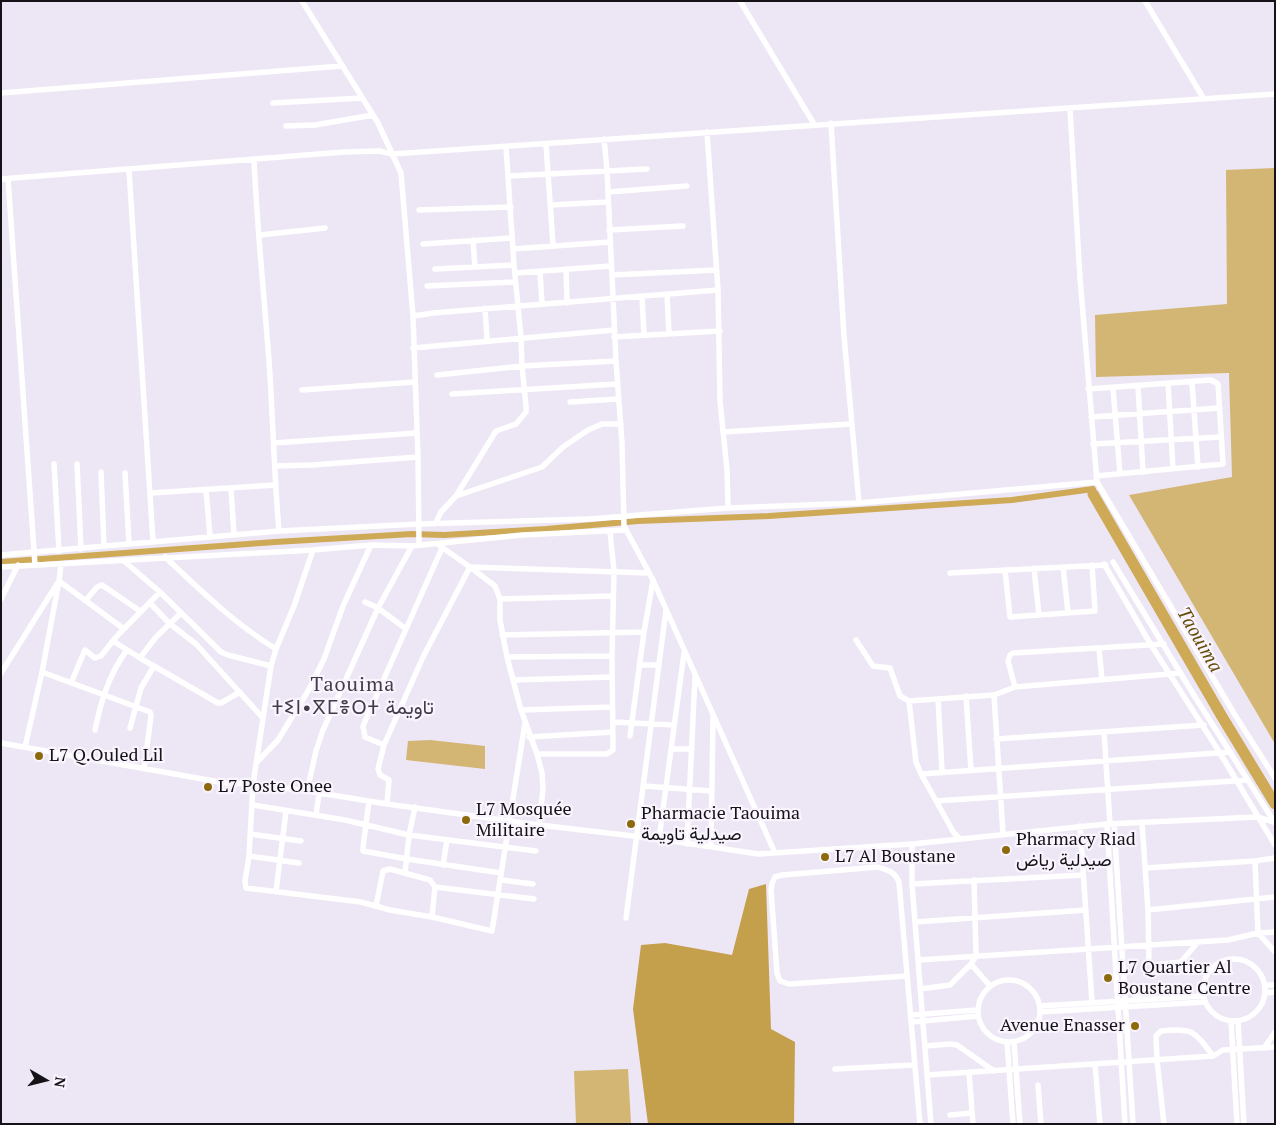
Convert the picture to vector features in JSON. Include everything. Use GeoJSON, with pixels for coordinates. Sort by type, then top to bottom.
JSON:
{"type":"FeatureCollection","features":[{"type":"Feature","properties":{"kind":"street"},"geometry":{"type":"LineString","coordinates":[[302,1],[373,115],[401,173],[413,316],[419,542]]}},
{"type":"Feature","properties":{"kind":"street"},"geometry":{"type":"LineString","coordinates":[[740,1],[814,124]]}},
{"type":"Feature","properties":{"kind":"street"},"geometry":{"type":"LineString","coordinates":[[1145,1],[1204,99]]}},
{"type":"Feature","properties":{"kind":"street"},"geometry":{"type":"LineString","coordinates":[[1,92],[342,66]]}},
{"type":"Feature","properties":{"kind":"street"},"geometry":{"type":"LineString","coordinates":[[35,564],[4,179],[363,151],[379,151],[392,154],[506,147],[814,124],[1275,94]]}},
{"type":"Feature","properties":{"kind":"street"},"geometry":{"type":"LineString","coordinates":[[273,103],[362,98]]}},
{"type":"Feature","properties":{"kind":"street"},"geometry":{"type":"LineString","coordinates":[[1070,108],[1088,388],[1096,479],[1235,715],[1275,778]]}},
{"type":"Feature","properties":{"kind":"street"},"geometry":{"type":"LineString","coordinates":[[286,126],[316,125],[373,115]]}},
{"type":"Feature","properties":{"kind":"street"},"geometry":{"type":"LineString","coordinates":[[831,123],[844,336],[859,504]]}},
{"type":"Feature","properties":{"kind":"street"},"geometry":{"type":"LineString","coordinates":[[706,132],[718,290],[720,401],[728,508]]}},
{"type":"Feature","properties":{"kind":"street"},"geometry":{"type":"LineString","coordinates":[[604,139],[614,299],[614,337],[621,424],[625,528],[653,580],[775,853]]}},
{"type":"Feature","properties":{"kind":"street"},"geometry":{"type":"LineString","coordinates":[[546,144],[553,245]]}},
{"type":"Feature","properties":{"kind":"street"},"geometry":{"type":"LineString","coordinates":[[435,524],[442,512],[456,496],[496,431],[516,424],[526,412],[506,147]]}},
{"type":"Feature","properties":{"kind":"street"},"geometry":{"type":"LineString","coordinates":[[254,160],[279,532]]}},
{"type":"Feature","properties":{"kind":"street"},"geometry":{"type":"LineString","coordinates":[[509,176],[647,169]]}},
{"type":"Feature","properties":{"kind":"street"},"geometry":{"type":"LineString","coordinates":[[129,170],[153,541]]}},
{"type":"Feature","properties":{"kind":"street"},"geometry":{"type":"LineString","coordinates":[[608,192],[687,186]]}},
{"type":"Feature","properties":{"kind":"street"},"geometry":{"type":"LineString","coordinates":[[551,205],[608,202]]}},
{"type":"Feature","properties":{"kind":"street"},"geometry":{"type":"LineString","coordinates":[[419,210],[511,207]]}},
{"type":"Feature","properties":{"kind":"street"},"geometry":{"type":"LineString","coordinates":[[610,230],[683,226]]}},
{"type":"Feature","properties":{"kind":"street"},"geometry":{"type":"LineString","coordinates":[[260,235],[325,228]]}},
{"type":"Feature","properties":{"kind":"street"},"geometry":{"type":"LineString","coordinates":[[423,244],[512,238]]}},
{"type":"Feature","properties":{"kind":"street"},"geometry":{"type":"LineString","coordinates":[[473,240],[475,267]]}},
{"type":"Feature","properties":{"kind":"street"},"geometry":{"type":"LineString","coordinates":[[513,249],[610,242]]}},
{"type":"Feature","properties":{"kind":"street"},"geometry":{"type":"LineString","coordinates":[[435,269],[514,265]]}},
{"type":"Feature","properties":{"kind":"street"},"geometry":{"type":"LineString","coordinates":[[515,273],[611,266]]}},
{"type":"Feature","properties":{"kind":"street"},"geometry":{"type":"LineString","coordinates":[[566,268],[567,303]]}},
{"type":"Feature","properties":{"kind":"street"},"geometry":{"type":"LineString","coordinates":[[612,275],[716,270]]}},
{"type":"Feature","properties":{"kind":"street"},"geometry":{"type":"LineString","coordinates":[[540,271],[542,304]]}},
{"type":"Feature","properties":{"kind":"street"},"geometry":{"type":"LineString","coordinates":[[427,286],[515,282]]}},
{"type":"Feature","properties":{"kind":"street"},"geometry":{"type":"LineString","coordinates":[[413,316],[433,312],[718,290]]}},
{"type":"Feature","properties":{"kind":"street"},"geometry":{"type":"LineString","coordinates":[[666,295],[669,334]]}},
{"type":"Feature","properties":{"kind":"street"},"geometry":{"type":"LineString","coordinates":[[642,297],[644,335]]}},
{"type":"Feature","properties":{"kind":"street"},"geometry":{"type":"LineString","coordinates":[[485,308],[487,340]]}},
{"type":"Feature","properties":{"kind":"street"},"geometry":{"type":"LineString","coordinates":[[413,348],[614,330]]}},
{"type":"Feature","properties":{"kind":"street"},"geometry":{"type":"LineString","coordinates":[[614,337],[720,331]]}},
{"type":"Feature","properties":{"kind":"street"},"geometry":{"type":"LineString","coordinates":[[437,375],[522,366],[616,361]]}},
{"type":"Feature","properties":{"kind":"street"},"geometry":{"type":"LineString","coordinates":[[1,555],[210,536],[419,527],[435,524],[589,520],[728,508],[859,504],[1223,464],[1218,384],[1211,380],[1113,388],[1088,388]]}},
{"type":"Feature","properties":{"kind":"street"},"geometry":{"type":"LineString","coordinates":[[302,390],[415,382]]}},
{"type":"Feature","properties":{"kind":"street"},"geometry":{"type":"LineString","coordinates":[[1192,382],[1198,467]]}},
{"type":"Feature","properties":{"kind":"street"},"geometry":{"type":"LineString","coordinates":[[1168,383],[1168,412],[1173,469]]}},
{"type":"Feature","properties":{"kind":"street"},"geometry":{"type":"LineString","coordinates":[[452,394],[617,384]]}},
{"type":"Feature","properties":{"kind":"street"},"geometry":{"type":"LineString","coordinates":[[1138,386],[1143,472]]}},
{"type":"Feature","properties":{"kind":"street"},"geometry":{"type":"LineString","coordinates":[[1113,388],[1119,441],[1120,474]]}},
{"type":"Feature","properties":{"kind":"street"},"geometry":{"type":"LineString","coordinates":[[570,402],[618,399]]}},
{"type":"Feature","properties":{"kind":"street"},"geometry":{"type":"LineString","coordinates":[[1091,418],[1220,408]]}},
{"type":"Feature","properties":{"kind":"street"},"geometry":{"type":"LineString","coordinates":[[456,496],[542,467],[588,430],[602,424],[621,424]]}},
{"type":"Feature","properties":{"kind":"street"},"geometry":{"type":"LineString","coordinates":[[723,432],[852,424]]}},
{"type":"Feature","properties":{"kind":"street"},"geometry":{"type":"LineString","coordinates":[[274,443],[417,432]]}},
{"type":"Feature","properties":{"kind":"street"},"geometry":{"type":"LineString","coordinates":[[1093,444],[1119,441],[1221,437]]}},
{"type":"Feature","properties":{"kind":"street"},"geometry":{"type":"LineString","coordinates":[[275,466],[418,457]]}},
{"type":"Feature","properties":{"kind":"street"},"geometry":{"type":"LineString","coordinates":[[54,464],[59,551]]}},
{"type":"Feature","properties":{"kind":"street"},"geometry":{"type":"LineString","coordinates":[[77,464],[81,549]]}},
{"type":"Feature","properties":{"kind":"street"},"geometry":{"type":"LineString","coordinates":[[101,472],[104,546]]}},
{"type":"Feature","properties":{"kind":"street"},"geometry":{"type":"LineString","coordinates":[[124,473],[129,544]]}},
{"type":"Feature","properties":{"kind":"street"},"geometry":{"type":"LineString","coordinates":[[151,493],[275,485]]}},
{"type":"Feature","properties":{"kind":"street"},"geometry":{"type":"LineString","coordinates":[[230,488],[234,535]]}},
{"type":"Feature","properties":{"kind":"street"},"geometry":{"type":"LineString","coordinates":[[206,490],[210,536]]}},
{"type":"Feature","properties":{"kind":"street"},"geometry":{"type":"LineString","coordinates":[[1,567],[313,550],[371,545],[412,546],[419,542],[436,543],[522,535],[610,532],[625,528]]}},
{"type":"Feature","properties":{"kind":"street"},"geometry":{"type":"LineString","coordinates":[[537,754],[610,754],[613,747],[612,633],[614,571],[610,532]]}},
{"type":"Feature","properties":{"kind":"street"},"geometry":{"type":"LineString","coordinates":[[436,543],[495,586],[500,599],[500,620],[507,657],[529,737],[537,754],[542,773],[543,789],[539,825]]}},
{"type":"Feature","properties":{"kind":"street"},"geometry":{"type":"LineString","coordinates":[[258,762],[278,740],[308,691],[324,659],[343,606],[371,545]]}},
{"type":"Feature","properties":{"kind":"street"},"geometry":{"type":"LineString","coordinates":[[307,791],[323,730],[378,608],[412,546]]}},
{"type":"Feature","properties":{"kind":"street"},"geometry":{"type":"LineString","coordinates":[[384,745],[368,740],[365,737],[363,726],[442,548]]}},
{"type":"Feature","properties":{"kind":"street"},"geometry":{"type":"LineString","coordinates":[[313,550],[271,666],[262,717],[258,762],[253,784],[246,888],[361,902],[390,910],[432,917],[492,931],[525,722]]}},
{"type":"Feature","properties":{"kind":"street"},"geometry":{"type":"LineString","coordinates":[[165,557],[237,622],[276,649]]}},
{"type":"Feature","properties":{"kind":"street"},"geometry":{"type":"LineString","coordinates":[[124,561],[160,592],[221,652],[271,666]]}},
{"type":"Feature","properties":{"kind":"street"},"geometry":{"type":"LineString","coordinates":[[24,747],[42,672],[61,564]]}},
{"type":"Feature","properties":{"kind":"street"},"geometry":{"type":"LineString","coordinates":[[1104,564],[1151,645],[1220,753],[1275,845]]}},
{"type":"Feature","properties":{"kind":"street"},"geometry":{"type":"LineString","coordinates":[[950,573],[1115,564],[1180,673],[1274,822]]}},
{"type":"Feature","properties":{"kind":"street"},"geometry":{"type":"LineString","coordinates":[[1,599],[18,565]]}},
{"type":"Feature","properties":{"kind":"street"},"geometry":{"type":"LineString","coordinates":[[1006,570],[1010,617],[1095,611],[1092,565]]}},
{"type":"Feature","properties":{"kind":"street"},"geometry":{"type":"LineString","coordinates":[[470,567],[648,573]]}},
{"type":"Feature","properties":{"kind":"street"},"geometry":{"type":"LineString","coordinates":[[387,804],[389,780],[380,776],[378,769],[384,745],[423,657],[470,567]]}},
{"type":"Feature","properties":{"kind":"street"},"geometry":{"type":"LineString","coordinates":[[1063,567],[1068,612]]}},
{"type":"Feature","properties":{"kind":"street"},"geometry":{"type":"LineString","coordinates":[[1034,568],[1039,615]]}},
{"type":"Feature","properties":{"kind":"street"},"geometry":{"type":"LineString","coordinates":[[59,580],[124,629]]}},
{"type":"Feature","properties":{"kind":"street"},"geometry":{"type":"LineString","coordinates":[[1,673],[59,580]]}},
{"type":"Feature","properties":{"kind":"street"},"geometry":{"type":"LineString","coordinates":[[630,736],[653,580]]}},
{"type":"Feature","properties":{"kind":"street"},"geometry":{"type":"LineString","coordinates":[[86,600],[97,587],[102,585],[140,611]]}},
{"type":"Feature","properties":{"kind":"street"},"geometry":{"type":"LineString","coordinates":[[71,683],[84,651],[98,658],[140,611],[160,592]]}},
{"type":"Feature","properties":{"kind":"street"},"geometry":{"type":"LineString","coordinates":[[500,599],[613,596]]}},
{"type":"Feature","properties":{"kind":"street"},"geometry":{"type":"LineString","coordinates":[[365,602],[378,608],[406,629]]}},
{"type":"Feature","properties":{"kind":"street"},"geometry":{"type":"LineString","coordinates":[[150,603],[170,624],[196,644],[262,717]]}},
{"type":"Feature","properties":{"kind":"street"},"geometry":{"type":"LineString","coordinates":[[626,918],[666,610]]}},
{"type":"Feature","properties":{"kind":"street"},"geometry":{"type":"LineString","coordinates":[[140,658],[156,637],[181,613]]}},
{"type":"Feature","properties":{"kind":"street"},"geometry":{"type":"LineString","coordinates":[[183,633],[194,625]]}},
{"type":"Feature","properties":{"kind":"street"},"geometry":{"type":"LineString","coordinates":[[502,635],[644,632]]}},
{"type":"Feature","properties":{"kind":"street"},"geometry":{"type":"LineString","coordinates":[[856,640],[874,666],[888,667],[892,670],[900,696],[909,701],[994,694],[1015,688],[1180,673]]}},
{"type":"Feature","properties":{"kind":"street"},"geometry":{"type":"LineString","coordinates":[[113,641],[218,703],[240,692]]}},
{"type":"Feature","properties":{"kind":"street"},"geometry":{"type":"LineString","coordinates":[[1015,688],[1008,661],[1013,653],[1164,644]]}},
{"type":"Feature","properties":{"kind":"street"},"geometry":{"type":"LineString","coordinates":[[1099,648],[1102,680]]}},
{"type":"Feature","properties":{"kind":"street"},"geometry":{"type":"LineString","coordinates":[[95,730],[113,670],[127,650]]}},
{"type":"Feature","properties":{"kind":"street"},"geometry":{"type":"LineString","coordinates":[[659,839],[684,652]]}},
{"type":"Feature","properties":{"kind":"street"},"geometry":{"type":"LineString","coordinates":[[507,657],[612,656]]}},
{"type":"Feature","properties":{"kind":"street"},"geometry":{"type":"LineString","coordinates":[[639,665],[659,665]]}},
{"type":"Feature","properties":{"kind":"street"},"geometry":{"type":"LineString","coordinates":[[130,728],[141,688],[154,666]]}},
{"type":"Feature","properties":{"kind":"street"},"geometry":{"type":"LineString","coordinates":[[42,672],[148,710],[151,714],[144,769]]}},
{"type":"Feature","properties":{"kind":"street"},"geometry":{"type":"LineString","coordinates":[[687,844],[695,675]]}},
{"type":"Feature","properties":{"kind":"street"},"geometry":{"type":"LineString","coordinates":[[514,680],[612,677]]}},
{"type":"Feature","properties":{"kind":"street"},"geometry":{"type":"LineString","coordinates":[[994,694],[1003,834]]}},
{"type":"Feature","properties":{"kind":"street"},"geometry":{"type":"LineString","coordinates":[[966,696],[971,770]]}},
{"type":"Feature","properties":{"kind":"street"},"geometry":{"type":"LineString","coordinates":[[938,699],[942,771]]}},
{"type":"Feature","properties":{"kind":"street"},"geometry":{"type":"LineString","coordinates":[[909,701],[914,752],[921,774],[954,833],[959,838]]}},
{"type":"Feature","properties":{"kind":"street"},"geometry":{"type":"LineString","coordinates":[[521,710],[612,707]]}},
{"type":"Feature","properties":{"kind":"street"},"geometry":{"type":"LineString","coordinates":[[711,846],[713,716]]}},
{"type":"Feature","properties":{"kind":"street"},"geometry":{"type":"LineString","coordinates":[[613,722],[674,725]]}},
{"type":"Feature","properties":{"kind":"street"},"geometry":{"type":"LineString","coordinates":[[996,740],[1213,724]]}},
{"type":"Feature","properties":{"kind":"street"},"geometry":{"type":"LineString","coordinates":[[529,737],[613,732]]}},
{"type":"Feature","properties":{"kind":"street"},"geometry":{"type":"LineString","coordinates":[[1104,732],[1110,824],[1126,1000],[1133,1124]]}},
{"type":"Feature","properties":{"kind":"street"},"geometry":{"type":"LineString","coordinates":[[1,743],[225,783],[253,784],[307,791],[387,804],[711,846],[758,854],[912,844],[1080,826],[1142,822],[1257,817],[1274,822]]}},
{"type":"Feature","properties":{"kind":"street"},"geometry":{"type":"LineString","coordinates":[[671,749],[692,750]]}},
{"type":"Feature","properties":{"kind":"street"},"geometry":{"type":"LineString","coordinates":[[921,774],[942,771],[1231,752]]}},
{"type":"Feature","properties":{"kind":"street"},"geometry":{"type":"LineString","coordinates":[[936,801],[1248,780]]}},
{"type":"Feature","properties":{"kind":"street"},"geometry":{"type":"LineString","coordinates":[[644,786],[691,791],[712,791]]}},
{"type":"Feature","properties":{"kind":"street"},"geometry":{"type":"LineString","coordinates":[[316,815],[319,794]]}},
{"type":"Feature","properties":{"kind":"street"},"geometry":{"type":"LineString","coordinates":[[369,801],[363,851],[501,873]]}},
{"type":"Feature","properties":{"kind":"street"},"geometry":{"type":"LineString","coordinates":[[253,805],[316,815],[409,835],[536,851]]}},
{"type":"Feature","properties":{"kind":"street"},"geometry":{"type":"LineString","coordinates":[[405,873],[409,835],[415,807]]}},
{"type":"Feature","properties":{"kind":"street"},"geometry":{"type":"LineString","coordinates":[[276,891],[286,811]]}},
{"type":"Feature","properties":{"kind":"street"},"geometry":{"type":"LineString","coordinates":[[735,816],[759,816]]}},
{"type":"Feature","properties":{"kind":"street"},"geometry":{"type":"LineString","coordinates":[[1142,822],[1148,910],[1149,962],[1154,965],[1184,961],[1198,942]]}},
{"type":"Feature","properties":{"kind":"street"},"geometry":{"type":"LineString","coordinates":[[1110,824],[1113,947],[1125,1124]]}},
{"type":"Feature","properties":{"kind":"street"},"geometry":{"type":"LineString","coordinates":[[1080,826],[1092,1002]]}},
{"type":"Feature","properties":{"kind":"street"},"geometry":{"type":"LineString","coordinates":[[250,834],[301,841]]}},
{"type":"Feature","properties":{"kind":"street"},"geometry":{"type":"LineString","coordinates":[[443,865],[447,840]]}},
{"type":"Feature","properties":{"kind":"street"},"geometry":{"type":"LineString","coordinates":[[912,844],[912,884],[931,1124]]}},
{"type":"Feature","properties":{"kind":"street"},"geometry":{"type":"LineString","coordinates":[[249,856],[299,863]]}},
{"type":"Feature","properties":{"kind":"street"},"geometry":{"type":"LineString","coordinates":[[1145,868],[1275,858]]}},
{"type":"Feature","properties":{"kind":"street"},"geometry":{"type":"LineString","coordinates":[[1255,861],[1258,933],[1275,952]]}},
{"type":"Feature","properties":{"kind":"street"},"geometry":{"type":"LineString","coordinates":[[907,976],[789,984],[780,981],[776,973],[771,890],[775,877],[878,867],[892,872],[899,882],[920,1124]]}},
{"type":"Feature","properties":{"kind":"street"},"geometry":{"type":"LineString","coordinates":[[376,906],[383,871],[390,869],[430,880],[435,887],[432,917]]}},
{"type":"Feature","properties":{"kind":"street"},"geometry":{"type":"LineString","coordinates":[[912,884],[1083,875]]}},
{"type":"Feature","properties":{"kind":"street"},"geometry":{"type":"LineString","coordinates":[[501,880],[533,884]]}},
{"type":"Feature","properties":{"kind":"street"},"geometry":{"type":"LineString","coordinates":[[920,989],[950,985],[971,964],[976,956],[974,880]]}},
{"type":"Feature","properties":{"kind":"street"},"geometry":{"type":"LineString","coordinates":[[435,887],[534,899]]}},
{"type":"Feature","properties":{"kind":"street"},"geometry":{"type":"LineString","coordinates":[[1148,910],[1275,897]]}},
{"type":"Feature","properties":{"kind":"street"},"geometry":{"type":"LineString","coordinates":[[915,922],[1086,910]]}},
{"type":"Feature","properties":{"kind":"street"},"geometry":{"type":"LineString","coordinates":[[918,960],[1228,940],[1258,933],[1275,932]]}},
{"type":"Feature","properties":{"kind":"street"},"geometry":{"type":"LineString","coordinates":[[1228,959],[1245,961],[1252,964],[1258,970],[1265,985],[1265,993],[1256,1012],[1245,1020],[1234,1021],[1224,1020],[1212,1014],[1205,1002],[1202,989],[1206,975],[1215,964],[1228,959]]}},
{"type":"Feature","properties":{"kind":"street"},"geometry":{"type":"LineString","coordinates":[[971,964],[990,986]]}},
{"type":"Feature","properties":{"kind":"street"},"geometry":{"type":"LineString","coordinates":[[1007,980],[1016,980],[1032,990],[1037,997],[1040,1009],[1035,1028],[1029,1035],[1014,1042],[991,1037],[980,1024],[978,1013],[979,1001],[983,993],[990,986],[1007,980]]}},
{"type":"Feature","properties":{"kind":"street"},"geometry":{"type":"LineString","coordinates":[[1265,985],[1275,985]]}},
{"type":"Feature","properties":{"kind":"street"},"geometry":{"type":"LineString","coordinates":[[1125,987],[1140,1000]]}},
{"type":"Feature","properties":{"kind":"street"},"geometry":{"type":"LineString","coordinates":[[1265,993],[1275,992]]}},
{"type":"Feature","properties":{"kind":"street"},"geometry":{"type":"LineString","coordinates":[[1040,1009],[1092,1002],[1203,996]]}},
{"type":"Feature","properties":{"kind":"street"},"geometry":{"type":"LineString","coordinates":[[1040,1009],[1126,1008],[1205,1002]]}},
{"type":"Feature","properties":{"kind":"street"},"geometry":{"type":"LineString","coordinates":[[1127,1018],[1139,1007]]}},
{"type":"Feature","properties":{"kind":"street"},"geometry":{"type":"LineString","coordinates":[[911,1014],[923,1017],[978,1013]]}},
{"type":"Feature","properties":{"kind":"street"},"geometry":{"type":"LineString","coordinates":[[912,1022],[923,1017]]}},
{"type":"Feature","properties":{"kind":"street"},"geometry":{"type":"LineString","coordinates":[[1234,1021],[1244,1124]]}},
{"type":"Feature","properties":{"kind":"street"},"geometry":{"type":"LineString","coordinates":[[1164,1124],[1156,1036],[1161,1031],[1171,1030],[1184,1030],[1193,1033],[1213,1056]]}},
{"type":"Feature","properties":{"kind":"street"},"geometry":{"type":"LineString","coordinates":[[1264,1048],[1275,1032]]}},
{"type":"Feature","properties":{"kind":"street"},"geometry":{"type":"LineString","coordinates":[[1007,1042],[1013,1124]]}},
{"type":"Feature","properties":{"kind":"street"},"geometry":{"type":"LineString","coordinates":[[1014,1042],[1020,1124]]}},
{"type":"Feature","properties":{"kind":"street"},"geometry":{"type":"LineString","coordinates":[[925,1046],[950,1044],[958,1046],[994,1071]]}},
{"type":"Feature","properties":{"kind":"street"},"geometry":{"type":"LineString","coordinates":[[927,1075],[1213,1056],[1223,1050],[1275,1047]]}},
{"type":"Feature","properties":{"kind":"street"},"geometry":{"type":"LineString","coordinates":[[1237,1049],[1237,1124]]}},
{"type":"Feature","properties":{"kind":"street"},"geometry":{"type":"LineString","coordinates":[[1096,1064],[1100,1124]]}},
{"type":"Feature","properties":{"kind":"street"},"geometry":{"type":"LineString","coordinates":[[835,1069],[915,1065]]}},
{"type":"Feature","properties":{"kind":"street"},"geometry":{"type":"LineString","coordinates":[[969,1072],[973,1124]]}},
{"type":"Feature","properties":{"kind":"street"},"geometry":{"type":"LineString","coordinates":[[1038,1085],[1040,1124]]}},
{"type":"Feature","properties":{"kind":"street"},"geometry":{"type":"LineString","coordinates":[[950,1115],[972,1113]]}},
{"type":"Feature","properties":{"kind":"shaded area"},"geometry":{"type":"Polygon","coordinates":[[[1275,168],[1275,744],[1129,495],[1232,477],[1229,373],[1096,377],[1095,315],[1227,304],[1226,170],[1275,168]]]}},
{"type":"Feature","properties":{"kind":"shaded area"},"geometry":{"type":"Polygon","coordinates":[[[430,740],[485,746],[485,769],[406,760],[408,741],[430,740]]]}},
{"type":"Feature","properties":{"kind":"shaded area"},"geometry":{"type":"Polygon","coordinates":[[[766,884],[771,1029],[795,1042],[794,1124],[648,1124],[633,1009],[641,945],[665,943],[732,955],[749,889],[766,884]]]}},
{"type":"Feature","properties":{"kind":"shaded area"},"geometry":{"type":"Polygon","coordinates":[[[628,1069],[631,1124],[576,1124],[574,1071],[628,1069]]]}},
{"type":"Feature","properties":{"kind":"waterway"},"geometry":{"type":"LineString","coordinates":[[1,562],[275,542],[412,534],[444,535],[638,521],[769,516],[1012,500],[1093,489],[1093,494]]}},
{"type":"Feature","properties":{"kind":"waterway","name":"Taouima"},"geometry":{"type":"LineString","coordinates":[[1093,494],[1221,715],[1275,804]]}},
{"type":"Feature","properties":{"kind":"place","name":"L7 Q.Ouled Lil"},"geometry":{"type":"Point","coordinates":[39,756]}},
{"type":"Feature","properties":{"kind":"place","name":"L7 Poste Onee"},"geometry":{"type":"Point","coordinates":[208,787]}},
{"type":"Feature","properties":{"kind":"place","name":"L7 Mosquée Militaire"},"geometry":{"type":"Point","coordinates":[466,820]}},
{"type":"Feature","properties":{"kind":"place","name":"Pharmacie Taouima صيدلية تاويمة"},"geometry":{"type":"Point","coordinates":[631,824]}},
{"type":"Feature","properties":{"kind":"place","name":"Pharmacy Riad صيدلية رياض"},"geometry":{"type":"Point","coordinates":[1006,850]}},
{"type":"Feature","properties":{"kind":"place","name":"L7 Al Boustane"},"geometry":{"type":"Point","coordinates":[825,857]}},
{"type":"Feature","properties":{"kind":"place","name":"L7 Quartier Al Boustane Centre"},"geometry":{"type":"Point","coordinates":[1108,978]}},
{"type":"Feature","properties":{"kind":"place","name":"Avenue Enasser"},"geometry":{"type":"Point","coordinates":[1135,1026]}},
{"type":"Feature","properties":{"kind":"district","name":"Taouima ⵜⵉⵏ•ⴳⵎⴻⵔⵜ تاويمة"},"geometry":{"type":"Point","coordinates":[353,696]}}]}
